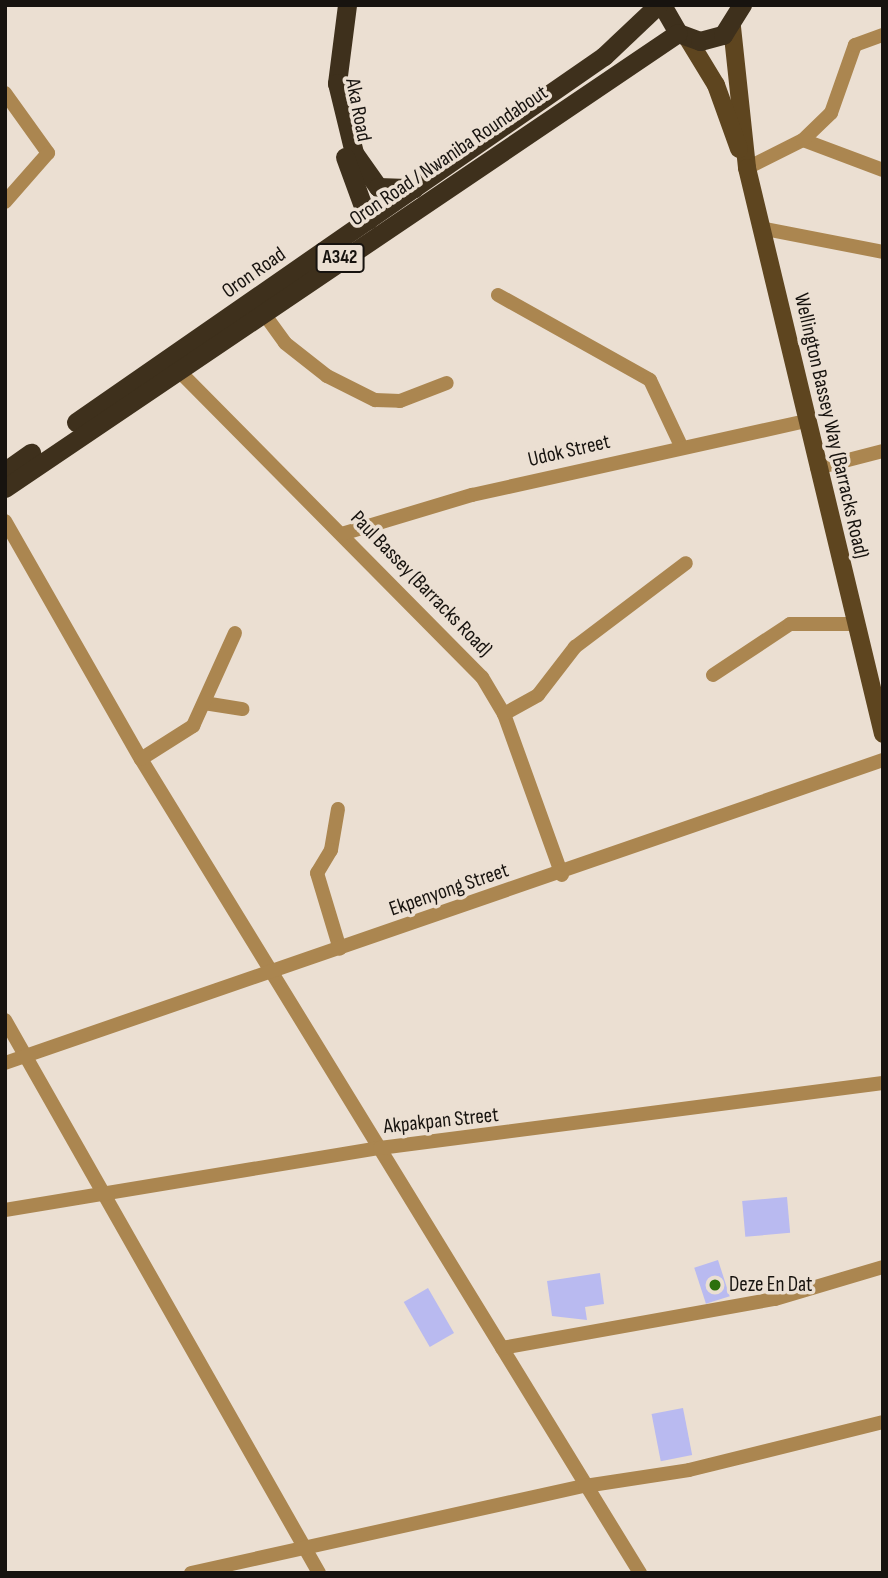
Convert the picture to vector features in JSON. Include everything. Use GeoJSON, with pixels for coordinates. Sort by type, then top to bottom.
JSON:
{"type":"FeatureCollection","features":[{"type":"Feature","properties":{"kind":"highway","name":"Aka Road"},"geometry":{"type":"LineString","coordinates":[[337,5],[329,99],[368,220]]}},
{"type":"Feature","properties":{"kind":"highway"},"geometry":{"type":"LineString","coordinates":[[347,5],[337,83],[354,153],[378,187],[414,188]]}},
{"type":"Feature","properties":{"kind":"highway","name":"Oron Road"},"geometry":{"type":"LineString","coordinates":[[5,471],[604,56],[660,5]]}},
{"type":"Feature","properties":{"kind":"highway","name":"A342"},"geometry":{"type":"LineString","coordinates":[[660,5],[683,36],[712,40],[732,27]]}},
{"type":"Feature","properties":{"kind":"highway"},"geometry":{"type":"LineString","coordinates":[[732,27],[742,5]]}},
{"type":"Feature","properties":{"kind":"highway","name":"Oron Road / Nwaniba Roundabout"},"geometry":{"type":"LineString","coordinates":[[5,488],[262,311],[683,36]]}},
{"type":"Feature","properties":{"kind":"main road"},"geometry":{"type":"LineString","coordinates":[[732,27],[747,168]]}},
{"type":"Feature","properties":{"kind":"main road"},"geometry":{"type":"LineString","coordinates":[[683,36],[716,85],[747,168]]}},
{"type":"Feature","properties":{"kind":"main road","name":"Wellington Bassey Way (Barracks Road)"},"geometry":{"type":"LineString","coordinates":[[747,168],[883,734]]}},
{"type":"Feature","properties":{"kind":"street"},"geometry":{"type":"LineString","coordinates":[[747,168],[803,140],[842,98],[855,45],[883,36]]}},
{"type":"Feature","properties":{"kind":"street"},"geometry":{"type":"LineString","coordinates":[[5,93],[48,153],[5,202]]}},
{"type":"Feature","properties":{"kind":"street"},"geometry":{"type":"LineString","coordinates":[[803,140],[883,170]]}},
{"type":"Feature","properties":{"kind":"street"},"geometry":{"type":"LineString","coordinates":[[760,228],[883,252]]}},
{"type":"Feature","properties":{"kind":"street"},"geometry":{"type":"LineString","coordinates":[[498,295],[650,380],[681,446]]}},
{"type":"Feature","properties":{"kind":"street"},"geometry":{"type":"LineString","coordinates":[[262,311],[285,343],[327,376],[375,400],[400,401],[447,383]]}},
{"type":"Feature","properties":{"kind":"street","name":"Paul Bassey (Barracks Road)"},"geometry":{"type":"LineString","coordinates":[[178,370],[345,533],[482,677],[504,714],[562,875]]}},
{"type":"Feature","properties":{"kind":"street","name":"Udok Street"},"geometry":{"type":"LineString","coordinates":[[345,533],[472,495],[681,446],[806,421]]}},
{"type":"Feature","properties":{"kind":"street"},"geometry":{"type":"LineString","coordinates":[[817,468],[883,451]]}},
{"type":"Feature","properties":{"kind":"street"},"geometry":{"type":"LineString","coordinates":[[5,521],[141,760],[276,971],[380,1148],[640,1573]]}},
{"type":"Feature","properties":{"kind":"street"},"geometry":{"type":"LineString","coordinates":[[504,714],[538,695],[575,647],[687,563]]}},
{"type":"Feature","properties":{"kind":"street"},"geometry":{"type":"LineString","coordinates":[[713,675],[790,624],[855,624]]}},
{"type":"Feature","properties":{"kind":"street"},"geometry":{"type":"LineString","coordinates":[[141,760],[193,726],[235,633]]}},
{"type":"Feature","properties":{"kind":"street"},"geometry":{"type":"LineString","coordinates":[[204,703],[243,709]]}},
{"type":"Feature","properties":{"kind":"street","name":"Ekpenyong Street"},"geometry":{"type":"LineString","coordinates":[[5,1063],[562,875],[883,760]]}},
{"type":"Feature","properties":{"kind":"street"},"geometry":{"type":"LineString","coordinates":[[338,810],[331,850],[317,873],[340,949]]}},
{"type":"Feature","properties":{"kind":"street"},"geometry":{"type":"LineString","coordinates":[[5,1020],[28,1056],[319,1573]]}},
{"type":"Feature","properties":{"kind":"street","name":"Akpakpan Street"},"geometry":{"type":"LineString","coordinates":[[5,1210],[380,1148],[883,1083]]}},
{"type":"Feature","properties":{"kind":"street"},"geometry":{"type":"LineString","coordinates":[[502,1348],[775,1299],[883,1267]]}},
{"type":"Feature","properties":{"kind":"street"},"geometry":{"type":"LineString","coordinates":[[191,1573],[307,1550],[585,1486],[689,1470],[883,1422]]}},
{"type":"Feature","properties":{"kind":"building"},"geometry":{"type":"Polygon","coordinates":[[[787,1197],[790,1233],[745,1237],[742,1201],[787,1197]]]}},
{"type":"Feature","properties":{"kind":"building"},"geometry":{"type":"Polygon","coordinates":[[[718,1260],[730,1296],[706,1304],[694,1268],[718,1260]]]}},
{"type":"Feature","properties":{"kind":"building"},"geometry":{"type":"Polygon","coordinates":[[[600,1273],[604,1304],[585,1307],[587,1320],[552,1316],[547,1281],[600,1273]]]}},
{"type":"Feature","properties":{"kind":"building"},"geometry":{"type":"Polygon","coordinates":[[[428,1288],[454,1333],[430,1347],[404,1302],[428,1288]]]}},
{"type":"Feature","properties":{"kind":"building"},"geometry":{"type":"Polygon","coordinates":[[[683,1408],[692,1455],[661,1461],[652,1414],[683,1408]]]}},
{"type":"Feature","properties":{"kind":"place","name":"Deze En Dat"},"geometry":{"type":"Point","coordinates":[715,1285]}}]}
